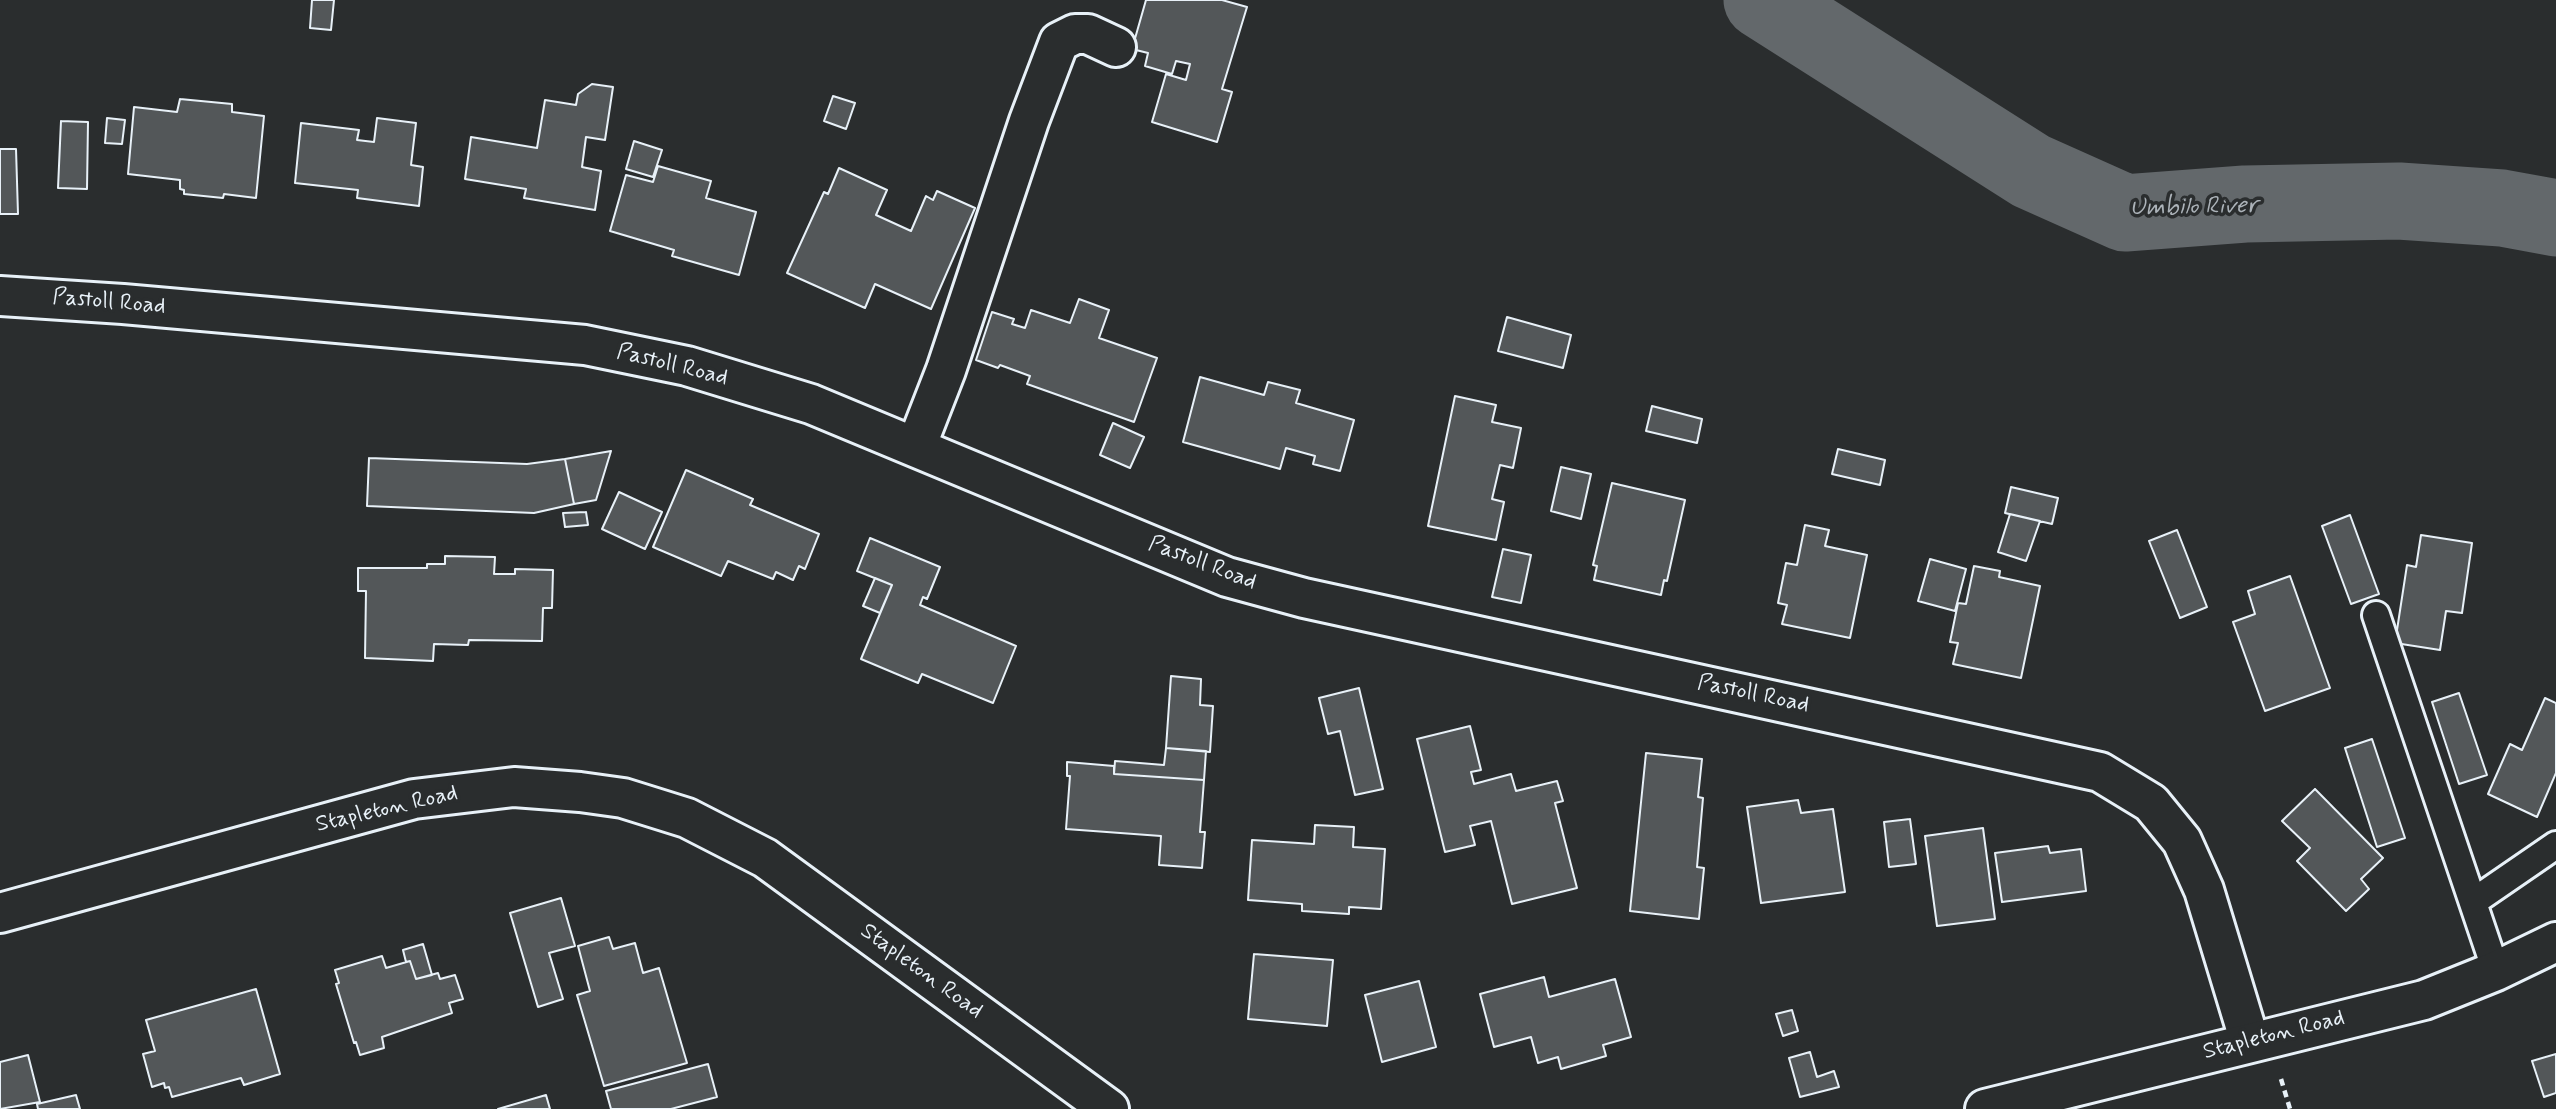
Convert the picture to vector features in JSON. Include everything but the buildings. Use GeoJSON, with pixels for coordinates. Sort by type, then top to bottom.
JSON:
{"type":"FeatureCollection","features":[{"type":"Feature","properties":{"kind":"street"},"geometry":{"type":"LineString","coordinates":[[916,447],[946,370],[1029,121],[1059,42],[1075,34],[1088,34],[1116,47]]}},
{"type":"Feature","properties":{"kind":"street","name":"Pastoll Road"},"geometry":{"type":"LineString","coordinates":[[0,296],[124,304],[585,345],[687,366],[811,404],[1227,577],[1304,598],[2100,772],[2151,803],[2182,841],[2204,890],[2250,1042]]}},
{"type":"Feature","properties":{"kind":"street","name":"Stapleton Road"},"geometry":{"type":"LineString","coordinates":[[0,913],[414,799],[514,787],[580,792],[623,799],[687,818],[765,858],[1109,1109]]}},
{"type":"Feature","properties":{"kind":"street","name":"Stapleton Road"},"geometry":{"type":"LineString","coordinates":[[1985,1109],[2424,1000],[2496,971],[2556,942]]}},
{"type":"Feature","properties":{"kind":"lane"},"geometry":{"type":"LineString","coordinates":[[2376,615],[2496,971]]}},
{"type":"Feature","properties":{"kind":"lane"},"geometry":{"type":"LineString","coordinates":[[2473,902],[2556,845]]}},
{"type":"Feature","properties":{"kind":"waterway","name":"Umbilo River"},"geometry":{"type":"LineString","coordinates":[[1762,0],[2031,171],[2125,213],[2245,204],[2399,201],[2502,208],[2556,218]]}}]}
